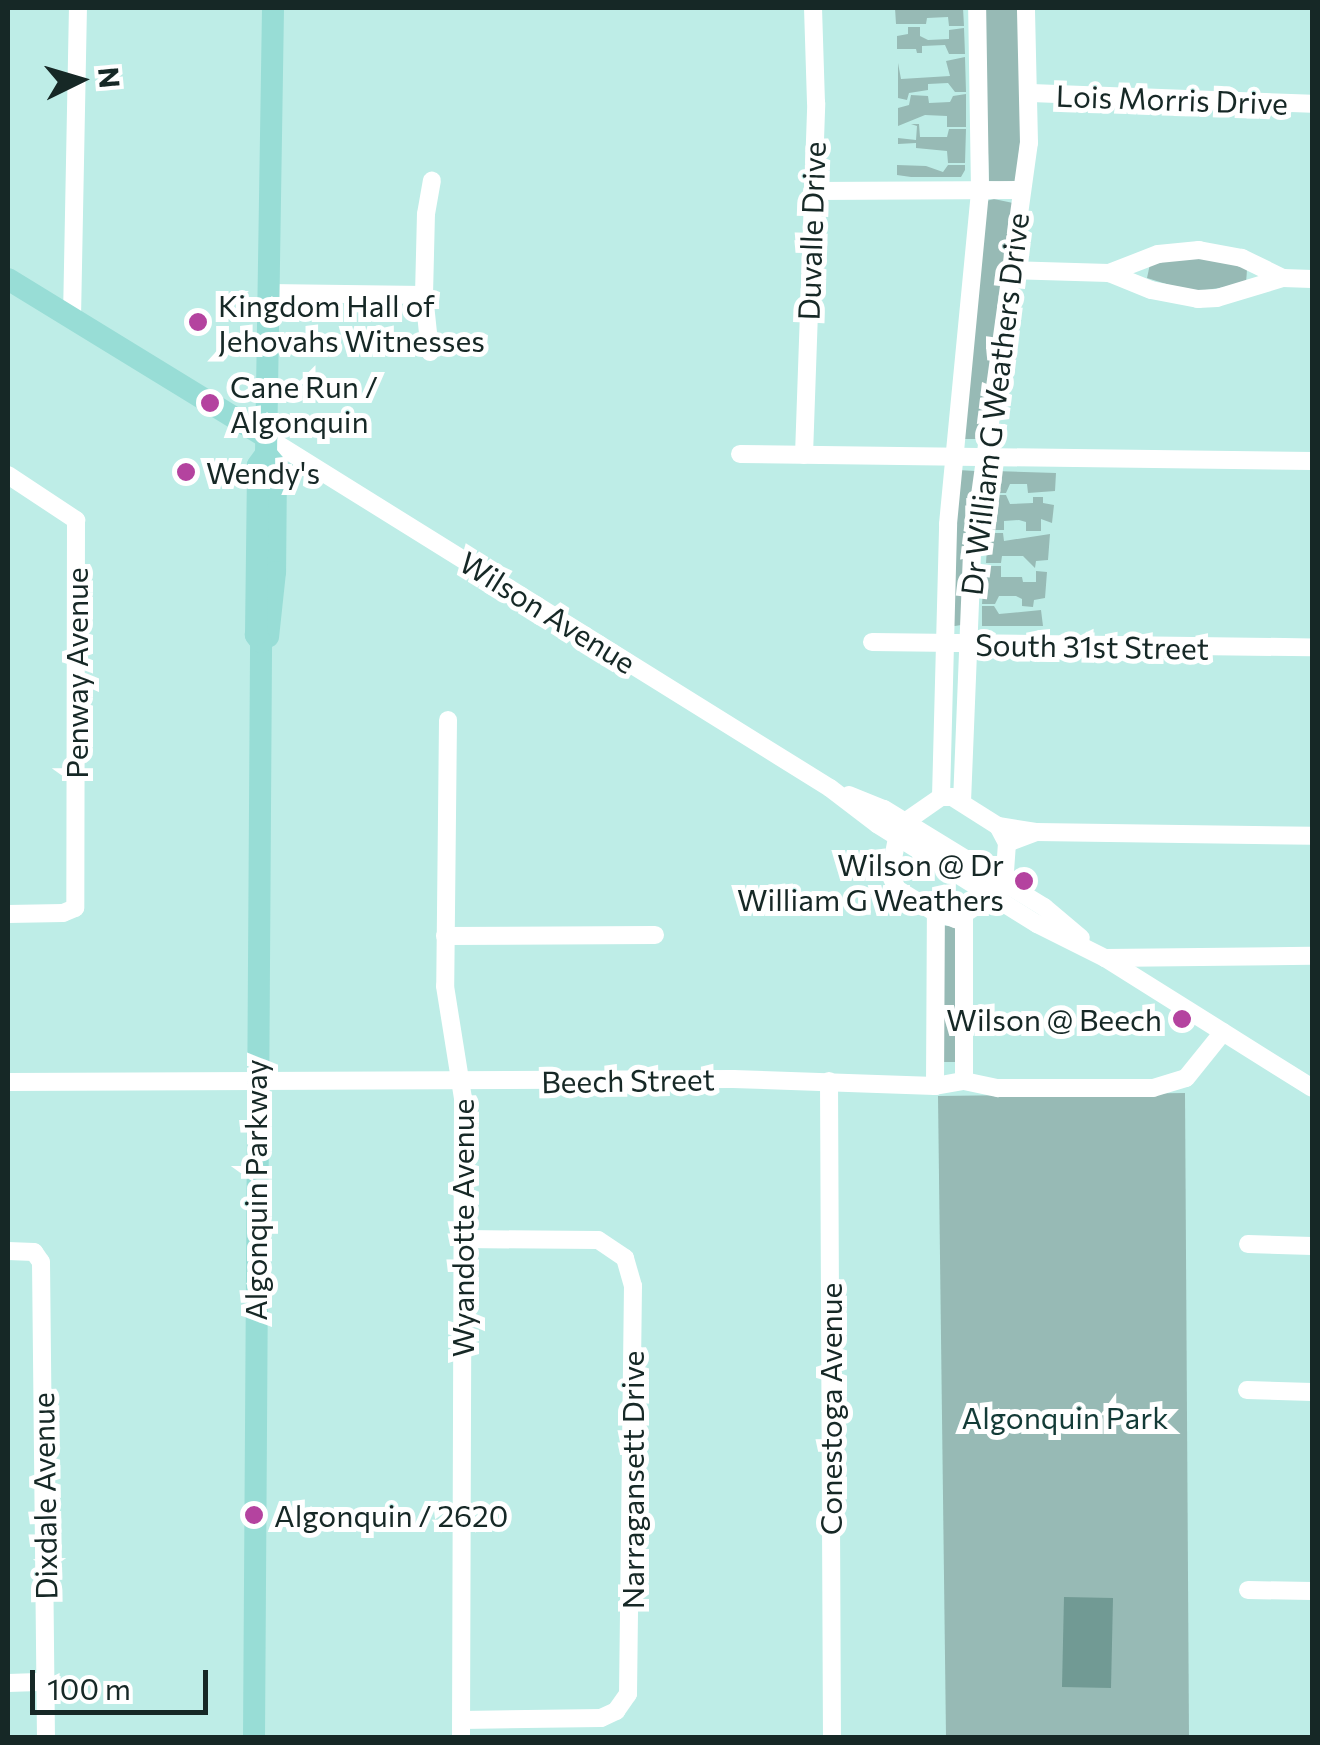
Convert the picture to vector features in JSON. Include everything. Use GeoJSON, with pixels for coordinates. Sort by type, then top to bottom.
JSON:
{"type":"FeatureCollection","features":[{"type":"Feature","properties":{"kind":"main road","name":"Algonquin Parkway"},"geometry":{"type":"LineString","coordinates":[[254,1738],[261,642],[256,635],[258,466],[266,445],[273,8]]}},
{"type":"Feature","properties":{"kind":"main road"},"geometry":{"type":"LineString","coordinates":[[8,278],[266,445]]}},
{"type":"Feature","properties":{"kind":"street"},"geometry":{"type":"LineString","coordinates":[[72,318],[78,8]]}},
{"type":"Feature","properties":{"kind":"street","name":"Duvalle Drive"},"geometry":{"type":"LineString","coordinates":[[804,454],[813,8]]}},
{"type":"Feature","properties":{"kind":"street","name":"Dr William G Weathers Drive"},"geometry":{"type":"LineString","coordinates":[[941,796],[942,644],[954,456],[980,190],[977,8]]}},
{"type":"Feature","properties":{"kind":"street","name":"Dr William G Weathers Drive"},"geometry":{"type":"LineString","coordinates":[[962,802],[965,644],[983,457],[1022,190],[1030,93],[1026,8]]}},
{"type":"Feature","properties":{"kind":"street","name":"Lois Morris Drive"},"geometry":{"type":"LineString","coordinates":[[1030,93],[1312,104]]}},
{"type":"Feature","properties":{"kind":"street"},"geometry":{"type":"LineString","coordinates":[[430,352],[424,295],[426,214],[432,181]]}},
{"type":"Feature","properties":{"kind":"street"},"geometry":{"type":"LineString","coordinates":[[812,191],[1022,190]]}},
{"type":"Feature","properties":{"kind":"street"},"geometry":{"type":"LineString","coordinates":[[1108,273],[1158,254],[1199,250],[1242,258],[1283,278]]}},
{"type":"Feature","properties":{"kind":"street"},"geometry":{"type":"LineString","coordinates":[[1011,270],[1108,273],[1180,298],[1198,300],[1283,278],[1312,279]]}},
{"type":"Feature","properties":{"kind":"street"},"geometry":{"type":"LineString","coordinates":[[268,292],[424,295]]}},
{"type":"Feature","properties":{"kind":"street","name":"Wilson Avenue"},"geometry":{"type":"LineString","coordinates":[[266,445],[901,829],[1312,1088]]}},
{"type":"Feature","properties":{"kind":"street"},"geometry":{"type":"LineString","coordinates":[[740,454],[1312,461]]}},
{"type":"Feature","properties":{"kind":"street","name":"Penway Avenue"},"geometry":{"type":"LineString","coordinates":[[8,475],[76,520],[74,908],[64,913],[8,914]]}},
{"type":"Feature","properties":{"kind":"street","name":"South 31st Street"},"geometry":{"type":"LineString","coordinates":[[872,642],[1312,647]]}},
{"type":"Feature","properties":{"kind":"street","name":"Wyandotte Avenue"},"geometry":{"type":"LineString","coordinates":[[448,720],[447,1004],[460,1081],[463,1239],[462,1729]]}},
{"type":"Feature","properties":{"kind":"street"},"geometry":{"type":"LineString","coordinates":[[1002,834],[996,888],[964,917],[950,919],[936,913],[893,882],[890,862],[901,829],[941,796],[962,802],[1002,834],[1312,836]]}},
{"type":"Feature","properties":{"kind":"street"},"geometry":{"type":"LineString","coordinates":[[935,1086],[936,913]]}},
{"type":"Feature","properties":{"kind":"street"},"geometry":{"type":"LineString","coordinates":[[964,917],[964,1081]]}},
{"type":"Feature","properties":{"kind":"street"},"geometry":{"type":"LineString","coordinates":[[446,936],[655,936]]}},
{"type":"Feature","properties":{"kind":"street"},"geometry":{"type":"LineString","coordinates":[[1104,958],[1312,956]]}},
{"type":"Feature","properties":{"kind":"street","name":"Beech Street"},"geometry":{"type":"LineString","coordinates":[[8,1082],[829,1081],[935,1086],[964,1081],[998,1088],[1171,1085],[1199,1066],[1224,1032]]}},
{"type":"Feature","properties":{"kind":"street","name":"Conestoga Avenue"},"geometry":{"type":"LineString","coordinates":[[829,1081],[832,1738]]}},
{"type":"Feature","properties":{"kind":"street","name":"Narragansett Drive"},"geometry":{"type":"LineString","coordinates":[[462,1729],[601,1718],[616,1711],[628,1694],[632,1343],[629,1266],[616,1249],[598,1240],[463,1239]]}},
{"type":"Feature","properties":{"kind":"street"},"geometry":{"type":"LineString","coordinates":[[1248,1244],[1312,1246]]}},
{"type":"Feature","properties":{"kind":"street","name":"Dixdale Avenue"},"geometry":{"type":"LineString","coordinates":[[8,1251],[38,1255],[42,1290],[46,1738]]}},
{"type":"Feature","properties":{"kind":"street"},"geometry":{"type":"LineString","coordinates":[[1247,1390],[1312,1392]]}},
{"type":"Feature","properties":{"kind":"street"},"geometry":{"type":"LineString","coordinates":[[1248,1590],[1312,1591]]}},
{"type":"Feature","properties":{"kind":"street"},"geometry":{"type":"LineString","coordinates":[[8,1683],[46,1682]]}},
{"type":"Feature","properties":{"kind":"green space"},"geometry":{"type":"Polygon","coordinates":[[[895,8],[963,8],[964,26],[949,26],[948,17],[927,18],[926,24],[896,24],[895,8]]]}},
{"type":"Feature","properties":{"kind":"green space"},"geometry":{"type":"Polygon","coordinates":[[[983,8],[1018,8],[1024,105],[1016,181],[1011,183],[989,181],[983,8]]]}},
{"type":"Feature","properties":{"kind":"green space"},"geometry":{"type":"Polygon","coordinates":[[[908,27],[920,27],[920,36],[928,40],[949,39],[949,30],[964,28],[965,54],[949,54],[945,45],[922,46],[922,53],[916,49],[897,49],[897,36],[908,34],[908,27]]]}},
{"type":"Feature","properties":{"kind":"green space"},"geometry":{"type":"Polygon","coordinates":[[[965,57],[966,92],[955,92],[948,83],[928,84],[928,90],[909,93],[907,100],[898,98],[898,63],[901,79],[950,76],[946,61],[965,57]]]}},
{"type":"Feature","properties":{"kind":"green space"},"geometry":{"type":"Polygon","coordinates":[[[966,94],[966,127],[947,127],[947,116],[925,115],[898,126],[898,108],[909,105],[911,95],[928,96],[929,103],[950,102],[953,96],[966,94]]]}},
{"type":"Feature","properties":{"kind":"green space"},"geometry":{"type":"Polygon","coordinates":[[[911,124],[919,124],[920,137],[947,137],[949,129],[966,129],[965,163],[948,163],[947,151],[916,148],[916,143],[898,144],[898,138],[916,140],[917,126],[911,124]]]}},
{"type":"Feature","properties":{"kind":"green space"},"geometry":{"type":"Polygon","coordinates":[[[897,165],[926,166],[943,172],[948,165],[965,165],[965,170],[961,177],[911,177],[897,175],[897,165]]]}},
{"type":"Feature","properties":{"kind":"green space"},"geometry":{"type":"Polygon","coordinates":[[[986,201],[1013,203],[979,439],[960,439],[986,201]]]}},
{"type":"Feature","properties":{"kind":"green space"},"geometry":{"type":"Polygon","coordinates":[[[1220,258],[1247,269],[1246,284],[1192,292],[1147,278],[1150,264],[1158,260],[1220,258]]]}},
{"type":"Feature","properties":{"kind":"green space"},"geometry":{"type":"Polygon","coordinates":[[[958,470],[975,471],[961,625],[955,626],[949,625],[958,470]]]}},
{"type":"Feature","properties":{"kind":"green space"},"geometry":{"type":"Polygon","coordinates":[[[995,471],[1056,473],[1055,491],[1028,493],[1027,484],[1010,484],[1006,493],[993,493],[995,471]]]}},
{"type":"Feature","properties":{"kind":"green space"},"geometry":{"type":"Polygon","coordinates":[[[992,495],[1006,495],[1010,504],[1033,503],[1033,497],[1043,497],[1043,503],[1054,505],[1052,523],[1041,519],[1041,531],[1026,531],[1026,522],[1004,521],[1004,530],[989,530],[992,495]]]}},
{"type":"Feature","properties":{"kind":"green space"},"geometry":{"type":"Polygon","coordinates":[[[988,533],[1003,533],[1004,541],[1050,534],[1048,560],[1036,561],[1035,568],[1023,556],[1002,556],[1001,563],[986,563],[988,533]]]}},
{"type":"Feature","properties":{"kind":"green space"},"geometry":{"type":"Polygon","coordinates":[[[985,566],[1001,566],[1001,577],[1022,577],[1023,582],[1036,582],[1036,571],[1047,572],[1045,598],[1034,600],[1033,607],[1022,606],[1022,599],[1016,596],[999,596],[995,604],[982,604],[985,566]]]}},
{"type":"Feature","properties":{"kind":"green space"},"geometry":{"type":"Polygon","coordinates":[[[982,606],[994,606],[999,614],[1041,610],[1043,626],[982,626],[982,606]]]}},
{"type":"Feature","properties":{"kind":"green space"},"geometry":{"type":"Polygon","coordinates":[[[939,925],[958,927],[956,1062],[938,1062],[939,925]]]}},
{"type":"Feature","properties":{"kind":"green space","name":"Algonquin Park"},"geometry":{"type":"Polygon","coordinates":[[[1185,1093],[1189,1737],[946,1737],[938,1096],[1185,1093]]]}},
{"type":"Feature","properties":{"kind":"shaded area"},"geometry":{"type":"Polygon","coordinates":[[[1064,1597],[1113,1598],[1111,1688],[1062,1687],[1064,1597]]]}},
{"type":"Feature","properties":{"kind":"place","name":"Kingdom Hall of Jehovahs Witnesses"},"geometry":{"type":"Point","coordinates":[198,322]}},
{"type":"Feature","properties":{"kind":"place","name":"Cane Run / Algonquin"},"geometry":{"type":"Point","coordinates":[210,403]}},
{"type":"Feature","properties":{"kind":"place","name":"Wendy's"},"geometry":{"type":"Point","coordinates":[186,472]}},
{"type":"Feature","properties":{"kind":"place","name":"Wilson @ Dr William G Weathers"},"geometry":{"type":"Point","coordinates":[1024,881]}},
{"type":"Feature","properties":{"kind":"place","name":"Wilson @ Beech"},"geometry":{"type":"Point","coordinates":[1182,1019]}},
{"type":"Feature","properties":{"kind":"place","name":"Algonquin / 2620"},"geometry":{"type":"Point","coordinates":[254,1515]}}]}
